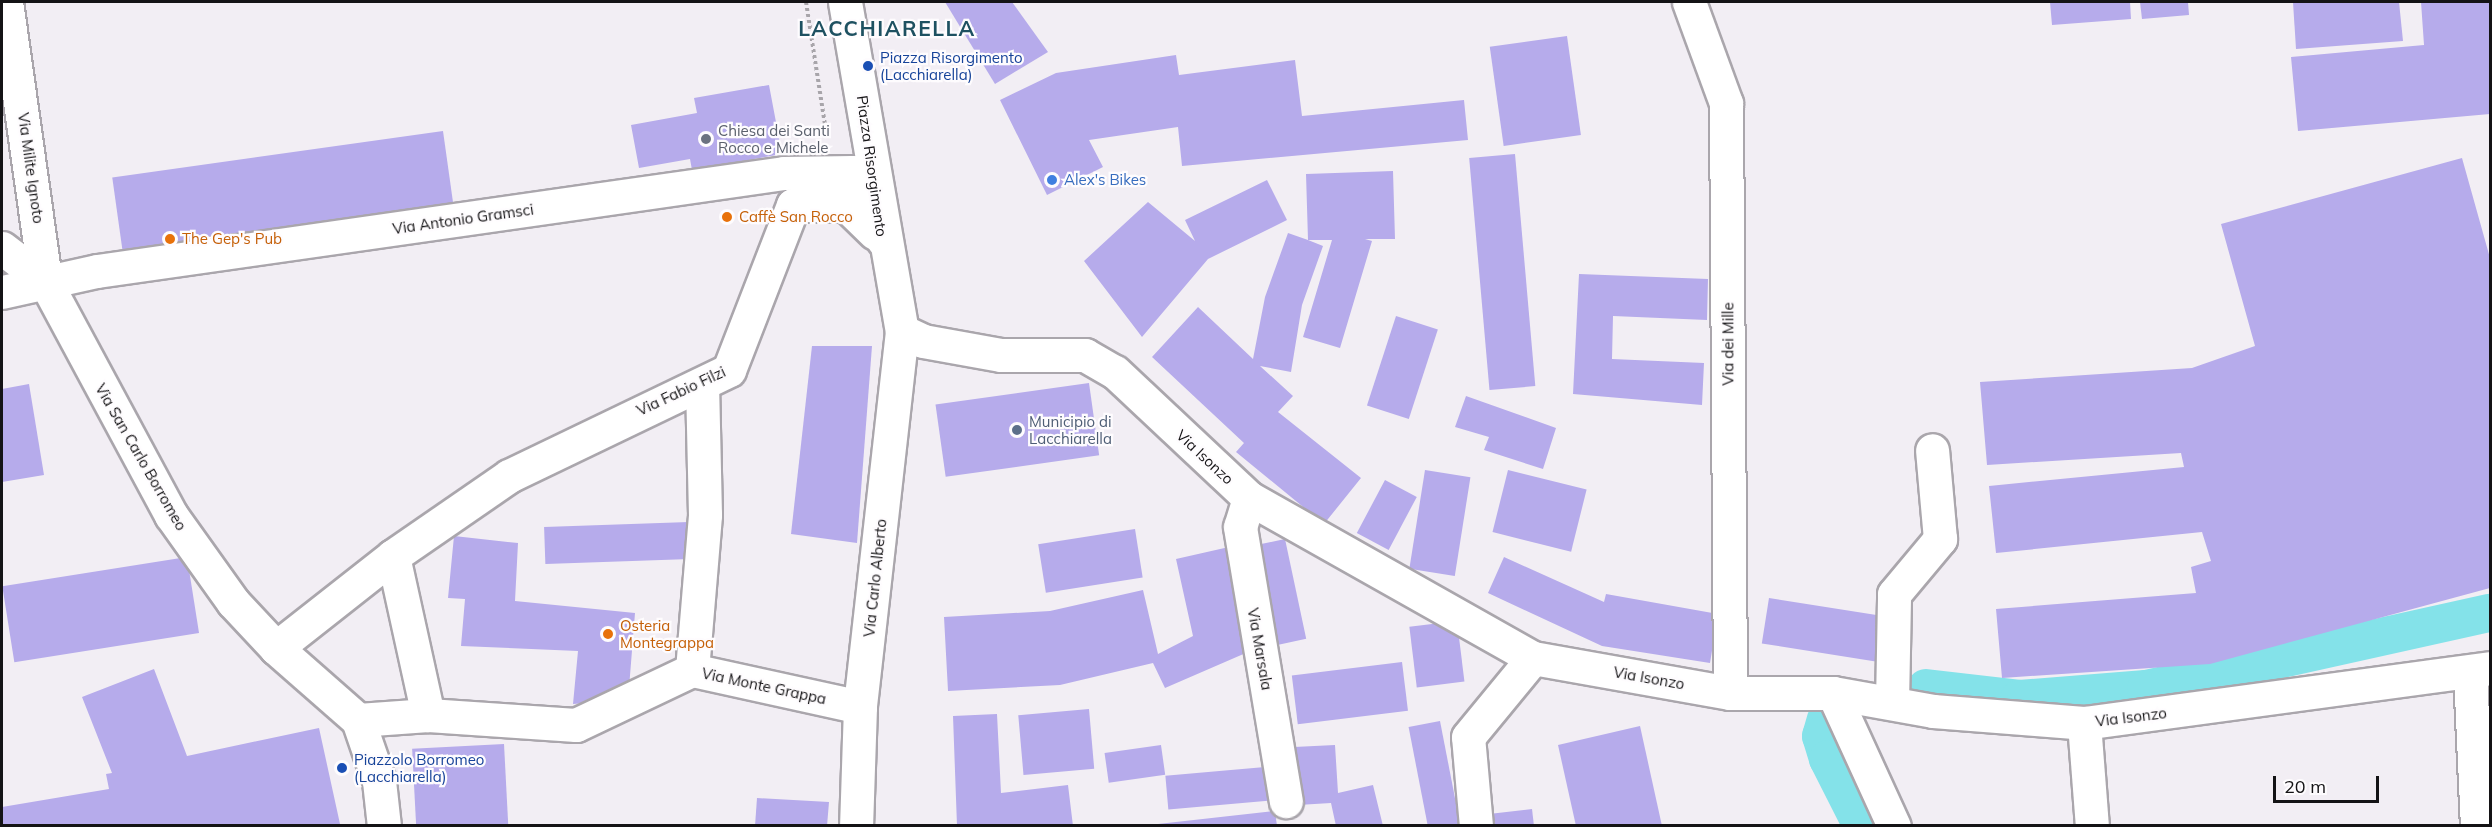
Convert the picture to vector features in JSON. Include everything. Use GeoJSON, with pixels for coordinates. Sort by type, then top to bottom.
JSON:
{"type":"FeatureCollection","features":[{"type":"Feature","properties":{"kind":"street","name":"Via Milite Ignoto"},"geometry":{"type":"LineString","coordinates":[[6,2],[45,281]]}},
{"type":"Feature","properties":{"kind":"street","name":"Piazza Risorgimento"},"geometry":{"type":"LineString","coordinates":[[845,2],[883,240],[902,331]]}},
{"type":"Feature","properties":{"kind":"street","name":"Via dei Mille"},"geometry":{"type":"LineString","coordinates":[[1689,2],[1726,104],[1730,693]]}},
{"type":"Feature","properties":{"kind":"street","name":"Via Antonio Gramsci"},"geometry":{"type":"LineString","coordinates":[[2,292],[45,281],[783,173],[836,172]]}},
{"type":"Feature","properties":{"kind":"street"},"geometry":{"type":"LineString","coordinates":[[836,172],[852,172],[883,240]]}},
{"type":"Feature","properties":{"kind":"street","name":"Via Fabio Filzi"},"geometry":{"type":"LineString","coordinates":[[276,648],[393,556],[509,476],[729,370],[793,205],[846,205],[883,240]]}},
{"type":"Feature","properties":{"kind":"street"},"geometry":{"type":"LineString","coordinates":[[2,249],[45,281]]}},
{"type":"Feature","properties":{"kind":"street","name":"Via San Carlo Borromeo"},"geometry":{"type":"LineString","coordinates":[[45,281],[171,515],[233,602],[276,648],[358,720]]}},
{"type":"Feature","properties":{"kind":"street","name":"Via Isonzo"},"geometry":{"type":"LineString","coordinates":[[902,331],[923,341],[1001,355],[1085,354],[1115,372],[1249,498],[1533,658],[1730,693],[1833,693],[1892,704],[2084,723],[2480,671]]}},
{"type":"Feature","properties":{"kind":"street","name":"Via Carlo Alberto"},"geometry":{"type":"LineString","coordinates":[[856,825],[860,707],[902,331]]}},
{"type":"Feature","properties":{"kind":"street"},"geometry":{"type":"LineString","coordinates":[[692,670],[705,515],[702,384]]}},
{"type":"Feature","properties":{"kind":"street"},"geometry":{"type":"LineString","coordinates":[[1892,704],[1894,594],[1940,539],[1932,450]]}},
{"type":"Feature","properties":{"kind":"street","name":"Via Marsala"},"geometry":{"type":"LineString","coordinates":[[1249,498],[1240,527],[1286,801]]}},
{"type":"Feature","properties":{"kind":"street"},"geometry":{"type":"LineString","coordinates":[[393,556],[428,716]]}},
{"type":"Feature","properties":{"kind":"street"},"geometry":{"type":"LineString","coordinates":[[1476,825],[1468,737],[1533,658]]}},
{"type":"Feature","properties":{"kind":"street","name":"Via Monte Grappa"},"geometry":{"type":"LineString","coordinates":[[358,720],[428,716],[576,725],[692,670],[860,707]]}},
{"type":"Feature","properties":{"kind":"street"},"geometry":{"type":"LineString","coordinates":[[2478,825],[2480,671]]}},
{"type":"Feature","properties":{"kind":"street"},"geometry":{"type":"LineString","coordinates":[[1833,693],[1894,825]]}},
{"type":"Feature","properties":{"kind":"street"},"geometry":{"type":"LineString","coordinates":[[358,720],[378,781],[384,825]]}},
{"type":"Feature","properties":{"kind":"street"},"geometry":{"type":"LineString","coordinates":[[2084,723],[2092,825]]}},
{"type":"Feature","properties":{"kind":"path"},"geometry":{"type":"LineString","coordinates":[[806,2],[836,172]]}},
{"type":"Feature","properties":{"kind":"building"},"geometry":{"type":"Polygon","coordinates":[[[945,2],[1012,2],[1048,52],[995,84],[945,2]]]}},
{"type":"Feature","properties":{"kind":"building"},"geometry":{"type":"Polygon","coordinates":[[[2050,2],[2130,2],[2131,19],[2052,25],[2050,2]]]}},
{"type":"Feature","properties":{"kind":"building"},"geometry":{"type":"Polygon","coordinates":[[[2140,2],[2188,2],[2189,15],[2142,19],[2140,2]]]}},
{"type":"Feature","properties":{"kind":"building"},"geometry":{"type":"Polygon","coordinates":[[[2293,2],[2399,2],[2403,41],[2296,49],[2293,2]]]}},
{"type":"Feature","properties":{"kind":"building"},"geometry":{"type":"Polygon","coordinates":[[[2421,2],[2490,2],[2490,114],[2298,131],[2291,57],[2424,45],[2421,2]]]}},
{"type":"Feature","properties":{"kind":"building"},"geometry":{"type":"Polygon","coordinates":[[[1567,36],[1581,135],[1504,146],[1490,47],[1567,36]]]}},
{"type":"Feature","properties":{"kind":"building"},"geometry":{"type":"Polygon","coordinates":[[[1176,55],[1179,75],[1295,60],[1302,116],[1464,100],[1468,140],[1182,166],[1178,127],[1089,140],[1103,167],[1047,195],[1000,100],[1056,73],[1176,55]]]}},
{"type":"Feature","properties":{"kind":"building","name":"Chiesa dei Santi Rocco e Michele"},"geometry":{"type":"Polygon","coordinates":[[[769,85],[782,154],[692,170],[690,159],[639,168],[631,125],[697,113],[694,98],[769,85]]]}},
{"type":"Feature","properties":{"kind":"building"},"geometry":{"type":"Polygon","coordinates":[[[443,131],[454,206],[123,253],[112,177],[443,131]]]}},
{"type":"Feature","properties":{"kind":"building"},"geometry":{"type":"Polygon","coordinates":[[[1515,154],[1535,386],[1489,390],[1469,158],[1515,154]]]}},
{"type":"Feature","properties":{"kind":"building"},"geometry":{"type":"Polygon","coordinates":[[[2462,158],[2490,258],[2490,588],[2210,664],[2002,678],[1996,609],[2196,593],[2191,567],[2211,561],[2202,532],[1996,553],[1989,486],[2184,467],[2181,453],[1987,465],[1980,382],[2192,368],[2255,346],[2221,224],[2462,158]]]}},
{"type":"Feature","properties":{"kind":"building"},"geometry":{"type":"Polygon","coordinates":[[[1393,171],[1395,239],[1365,239],[1372,241],[1340,348],[1303,337],[1332,240],[1308,240],[1306,174],[1393,171]]]}},
{"type":"Feature","properties":{"kind":"building"},"geometry":{"type":"Polygon","coordinates":[[[1267,180],[1287,220],[1208,259],[1142,337],[1084,261],[1148,202],[1195,241],[1185,220],[1267,180]]]}},
{"type":"Feature","properties":{"kind":"building"},"geometry":{"type":"Polygon","coordinates":[[[1288,233],[1323,246],[1302,305],[1291,372],[1260,366],[1293,396],[1278,412],[1361,478],[1324,524],[1236,452],[1244,443],[1152,357],[1198,307],[1253,359],[1265,297],[1288,233]]]}},
{"type":"Feature","properties":{"kind":"building"},"geometry":{"type":"Polygon","coordinates":[[[1579,274],[1708,279],[1707,320],[1613,316],[1612,359],[1704,363],[1702,405],[1573,394],[1579,274]]]}},
{"type":"Feature","properties":{"kind":"building"},"geometry":{"type":"Polygon","coordinates":[[[1396,316],[1438,330],[1409,419],[1367,405],[1396,316]]]}},
{"type":"Feature","properties":{"kind":"building"},"geometry":{"type":"Polygon","coordinates":[[[812,346],[872,346],[857,543],[791,534],[812,346]]]}},
{"type":"Feature","properties":{"kind":"building","name":"Municipio di Lacchiarella"},"geometry":{"type":"Polygon","coordinates":[[[1089,383],[1099,455],[946,477],[936,405],[1089,383]]]}},
{"type":"Feature","properties":{"kind":"building"},"geometry":{"type":"Polygon","coordinates":[[[29,384],[44,475],[2,482],[2,389],[29,384]]]}},
{"type":"Feature","properties":{"kind":"building"},"geometry":{"type":"Polygon","coordinates":[[[1466,396],[1556,428],[1543,469],[1484,450],[1489,437],[1455,427],[1466,396]]]}},
{"type":"Feature","properties":{"kind":"building"},"geometry":{"type":"Polygon","coordinates":[[[1425,470],[1470,477],[1455,576],[1409,569],[1425,470]]]}},
{"type":"Feature","properties":{"kind":"building"},"geometry":{"type":"Polygon","coordinates":[[[1508,470],[1587,490],[1571,552],[1493,532],[1508,470]]]}},
{"type":"Feature","properties":{"kind":"building"},"geometry":{"type":"Polygon","coordinates":[[[1385,480],[1417,497],[1389,550],[1357,533],[1385,480]]]}},
{"type":"Feature","properties":{"kind":"building"},"geometry":{"type":"Polygon","coordinates":[[[689,522],[690,559],[545,564],[544,527],[689,522]]]}},
{"type":"Feature","properties":{"kind":"building"},"geometry":{"type":"Polygon","coordinates":[[[1135,529],[1143,577],[1046,593],[1038,544],[1135,529]]]}},
{"type":"Feature","properties":{"kind":"building"},"geometry":{"type":"Polygon","coordinates":[[[454,536],[518,543],[515,601],[635,613],[629,688],[611,688],[613,701],[573,704],[578,651],[461,646],[465,599],[448,598],[454,536]]]}},
{"type":"Feature","properties":{"kind":"building"},"geometry":{"type":"Polygon","coordinates":[[[1285,539],[1306,639],[1274,646],[1253,546],[1285,539]]]}},
{"type":"Feature","properties":{"kind":"building"},"geometry":{"type":"Polygon","coordinates":[[[1229,547],[1255,649],[1165,688],[1153,663],[1060,685],[948,691],[944,617],[1050,611],[1143,590],[1158,654],[1193,636],[1176,559],[1229,547]]]}},
{"type":"Feature","properties":{"kind":"building"},"geometry":{"type":"Polygon","coordinates":[[[187,557],[199,633],[14,662],[2,586],[187,557]]]}},
{"type":"Feature","properties":{"kind":"building"},"geometry":{"type":"Polygon","coordinates":[[[1504,557],[1604,602],[1606,594],[1718,614],[1710,663],[1602,646],[1488,593],[1504,557]]]}},
{"type":"Feature","properties":{"kind":"building"},"geometry":{"type":"Polygon","coordinates":[[[1769,598],[1888,617],[1880,662],[1762,643],[1769,598]]]}},
{"type":"Feature","properties":{"kind":"building"},"geometry":{"type":"Polygon","coordinates":[[[1457,621],[1464,682],[1417,687],[1409,627],[1457,621]]]}},
{"type":"Feature","properties":{"kind":"building"},"geometry":{"type":"Polygon","coordinates":[[[1402,662],[1408,711],[1298,724],[1292,676],[1402,662]]]}},
{"type":"Feature","properties":{"kind":"building"},"geometry":{"type":"Polygon","coordinates":[[[154,669],[187,756],[319,728],[340,824],[2,826],[2,807],[109,789],[106,774],[112,773],[82,697],[154,669]]]}},
{"type":"Feature","properties":{"kind":"building"},"geometry":{"type":"Polygon","coordinates":[[[1089,709],[1094,769],[1023,775],[1018,715],[1089,709]]]}},
{"type":"Feature","properties":{"kind":"building"},"geometry":{"type":"Polygon","coordinates":[[[997,714],[1001,793],[1068,785],[1073,826],[957,826],[953,716],[997,714]]]}},
{"type":"Feature","properties":{"kind":"building"},"geometry":{"type":"Polygon","coordinates":[[[1440,721],[1460,826],[1428,826],[1409,727],[1440,721]]]}},
{"type":"Feature","properties":{"kind":"building"},"geometry":{"type":"Polygon","coordinates":[[[1640,726],[1662,826],[1576,826],[1558,745],[1640,726]]]}},
{"type":"Feature","properties":{"kind":"building"},"geometry":{"type":"Polygon","coordinates":[[[504,744],[508,826],[416,826],[412,749],[504,744]]]}},
{"type":"Feature","properties":{"kind":"building"},"geometry":{"type":"Polygon","coordinates":[[[1161,745],[1165,775],[1109,783],[1105,753],[1161,745]]]}},
{"type":"Feature","properties":{"kind":"building"},"geometry":{"type":"Polygon","coordinates":[[[1335,745],[1338,793],[1373,785],[1383,826],[1336,826],[1331,803],[1298,805],[1294,747],[1335,745]]]}},
{"type":"Feature","properties":{"kind":"building"},"geometry":{"type":"Polygon","coordinates":[[[1265,767],[1268,801],[1168,810],[1165,776],[1265,767]]]}},
{"type":"Feature","properties":{"kind":"building"},"geometry":{"type":"Polygon","coordinates":[[[757,798],[829,802],[827,826],[755,826],[757,798]]]}},
{"type":"Feature","properties":{"kind":"building"},"geometry":{"type":"Polygon","coordinates":[[[1532,809],[1534,826],[1491,826],[1489,814],[1532,809]]]}},
{"type":"Feature","properties":{"kind":"building"},"geometry":{"type":"Polygon","coordinates":[[[1275,811],[1277,826],[1158,826],[1158,824],[1275,811]]]}},
{"type":"Feature","properties":{"kind":"waterway"},"geometry":{"type":"LineString","coordinates":[[1926,688],[2019,699],[2146,689],[2490,613]]}},
{"type":"Feature","properties":{"kind":"waterway"},"geometry":{"type":"LineString","coordinates":[[1826,719],[1821,736],[1828,759],[1862,826]]}},
{"type":"Feature","properties":{"kind":"place","name":"Piazza Risorgimento (Lacchiarella)"},"geometry":{"type":"Point","coordinates":[868,66]}},
{"type":"Feature","properties":{"kind":"place","name":"Chiesa dei Santi Rocco e Michele"},"geometry":{"type":"Point","coordinates":[706,139]}},
{"type":"Feature","properties":{"kind":"place","name":"Alex's Bikes"},"geometry":{"type":"Point","coordinates":[1052,180]}},
{"type":"Feature","properties":{"kind":"place","name":"Caffè San Rocco"},"geometry":{"type":"Point","coordinates":[727,217]}},
{"type":"Feature","properties":{"kind":"place","name":"The Gep's Pub"},"geometry":{"type":"Point","coordinates":[170,239]}},
{"type":"Feature","properties":{"kind":"place","name":"Municipio di Lacchiarella"},"geometry":{"type":"Point","coordinates":[1017,430]}},
{"type":"Feature","properties":{"kind":"place","name":"Osteria Montegrappa"},"geometry":{"type":"Point","coordinates":[608,634]}},
{"type":"Feature","properties":{"kind":"place","name":"Piazzolo Borromeo (Lacchiarella)"},"geometry":{"type":"Point","coordinates":[342,768]}},
{"type":"Feature","properties":{"kind":"district","name":"LACCHIARELLA"},"geometry":{"type":"Point","coordinates":[887,28]}}]}
